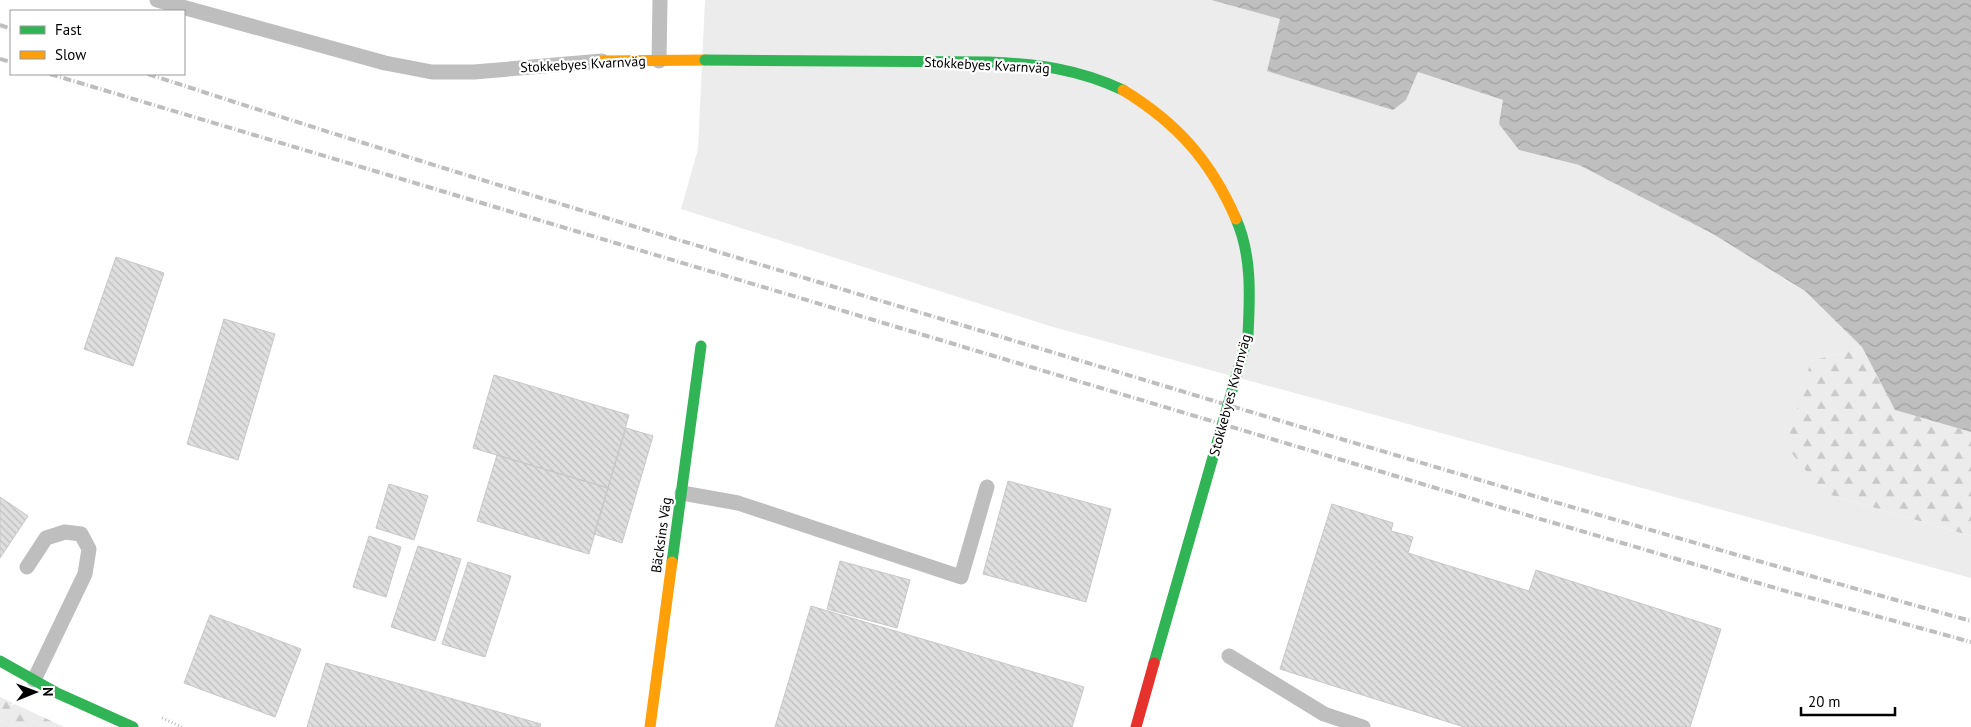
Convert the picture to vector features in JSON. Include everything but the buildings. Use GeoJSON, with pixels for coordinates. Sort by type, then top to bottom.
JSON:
{"type":"FeatureCollection","features":[{"type":"Feature","properties":{"kind":"street","name":"Stokkebyes Kvarnväg"},"geometry":{"type":"LineString","coordinates":[[602,61],[989,62],[1033,64],[1066,69],[1098,80],[1139,98],[1170,122],[1197,152],[1221,186],[1239,226],[1248,265],[1250,298],[1248,335],[1136,727]]}},
{"type":"Feature","properties":{"kind":"street","name":"Bäcksins Väg"},"geometry":{"type":"LineString","coordinates":[[650,727],[701,346]]}},
{"type":"Feature","properties":{"kind":"street"},"geometry":{"type":"LineString","coordinates":[[0,661],[57,693],[132,727]]}},
{"type":"Feature","properties":{"kind":"lane","name":"Stokkebyes Kvarnväg"},"geometry":{"type":"LineString","coordinates":[[157,0],[385,63],[432,72],[474,72],[602,61]]}},
{"type":"Feature","properties":{"kind":"lane"},"geometry":{"type":"LineString","coordinates":[[659,61],[660,0]]}},
{"type":"Feature","properties":{"kind":"lane"},"geometry":{"type":"LineString","coordinates":[[682,493],[738,503],[961,577],[987,487]]}},
{"type":"Feature","properties":{"kind":"lane"},"geometry":{"type":"LineString","coordinates":[[27,567],[46,538],[65,532],[80,534],[89,549],[85,574],[34,680]]}},
{"type":"Feature","properties":{"kind":"lane"},"geometry":{"type":"LineString","coordinates":[[1229,656],[1324,714],[1364,727]]}},
{"type":"Feature","properties":{"kind":"green space"},"geometry":{"type":"Polygon","coordinates":[[[705,0],[1211,0],[1281,19],[1267,71],[1406,100],[1418,72],[1503,100],[1519,150],[1579,165],[1713,234],[1805,291],[1862,347],[1811,361],[1824,493],[1971,536],[1971,578],[1053,327],[681,209],[698,149],[705,0]]]}},
{"type":"Feature","properties":{"kind":"green space"},"geometry":{"type":"Polygon","coordinates":[[[1862,347],[1895,410],[1971,432],[1971,536],[1824,493],[1786,446],[1811,361],[1862,347]]]}},
{"type":"Feature","properties":{"kind":"green space"},"geometry":{"type":"Polygon","coordinates":[[[0,697],[64,727],[0,727],[0,697]]]}},
{"type":"Feature","properties":{"kind":"water"},"geometry":{"type":"Polygon","coordinates":[[[1211,0],[1971,0],[1971,432],[1895,410],[1862,347],[1805,291],[1713,234],[1579,165],[1519,150],[1499,124],[1503,100],[1418,72],[1406,100],[1393,110],[1267,71],[1280,19],[1211,0]]]}},
{"type":"Feature","properties":{"kind":"railway"},"geometry":{"type":"LineString","coordinates":[[0,25],[10,29]]}},
{"type":"Feature","properties":{"kind":"railway"},"geometry":{"type":"LineString","coordinates":[[0,59],[10,62]]}},
{"type":"Feature","properties":{"kind":"railway"},"geometry":{"type":"LineString","coordinates":[[53,75],[1486,503],[1789,592],[1971,642]]}},
{"type":"Feature","properties":{"kind":"railway"},"geometry":{"type":"LineString","coordinates":[[151,75],[590,213],[1268,417],[1619,521],[1971,621]]}},
{"type":"Feature","properties":{"kind":"traffic: fast"},"geometry":{"type":"LineString","coordinates":[[705,60],[1007,63],[1041,66],[1074,72],[1123,90]]}},
{"type":"Feature","properties":{"kind":"traffic: fast"},"geometry":{"type":"LineString","coordinates":[[1154,663],[1248,335],[1249,276],[1245,247],[1236,219]]}},
{"type":"Feature","properties":{"kind":"traffic: fast"},"geometry":{"type":"LineString","coordinates":[[672,562],[701,346]]}},
{"type":"Feature","properties":{"kind":"traffic: fast"},"geometry":{"type":"LineString","coordinates":[[0,661],[57,693],[133,727]]}},
{"type":"Feature","properties":{"kind":"traffic: slow"},"geometry":{"type":"LineString","coordinates":[[602,61],[705,60]]}},
{"type":"Feature","properties":{"kind":"traffic: slow"},"geometry":{"type":"LineString","coordinates":[[1123,90],[1160,116],[1190,145],[1215,179],[1236,219]]}},
{"type":"Feature","properties":{"kind":"traffic: slow"},"geometry":{"type":"LineString","coordinates":[[650,727],[672,562]]}},
{"type":"Feature","properties":{"kind":"traffic: jam"},"geometry":{"type":"LineString","coordinates":[[1136,727],[1154,663]]}}]}
